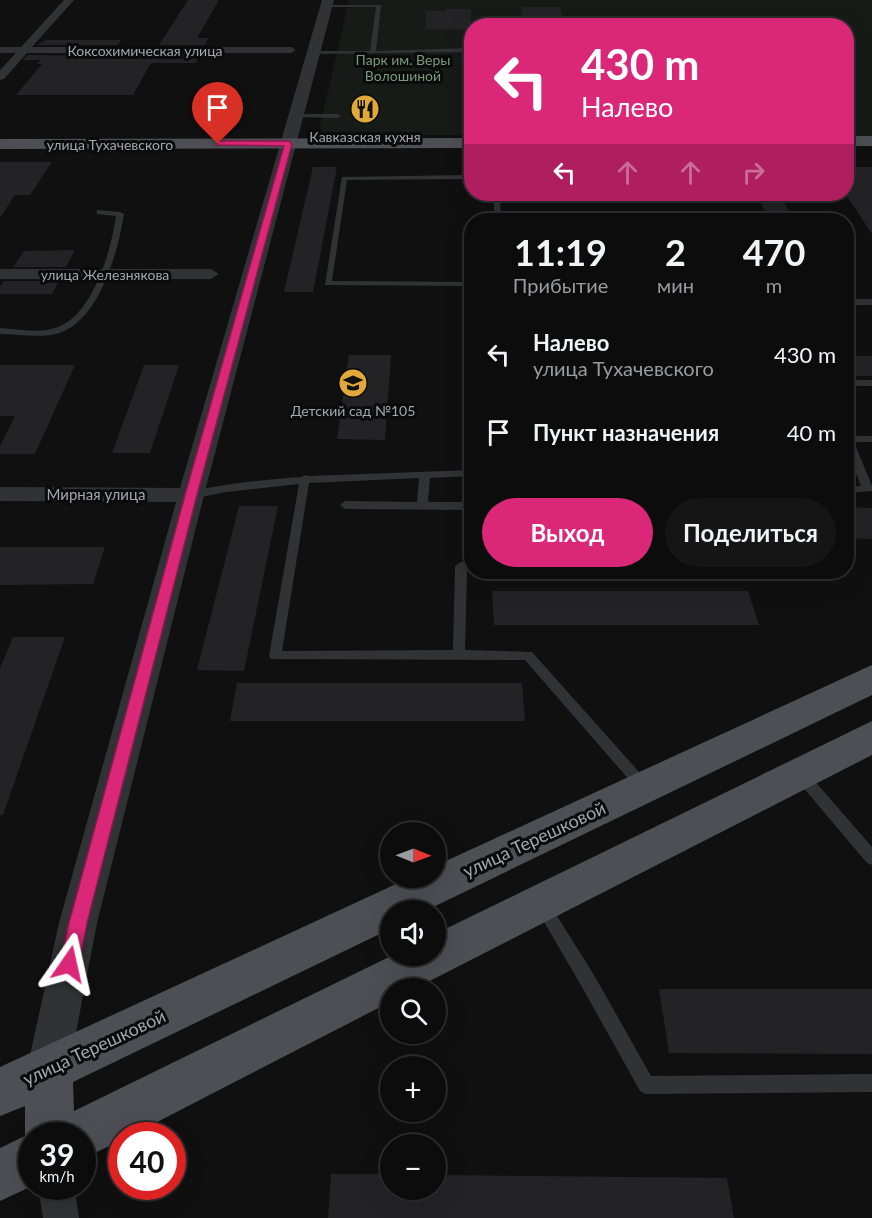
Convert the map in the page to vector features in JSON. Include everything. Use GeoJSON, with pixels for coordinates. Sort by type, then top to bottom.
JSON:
{"type":"FeatureCollection","features":[{"type":"Feature","properties":{"kind":"main road"},"geometry":{"type":"LineString","coordinates":[[854,141],[872,141]]}},
{"type":"Feature","properties":{"kind":"main road","name":"улица Тухачевского"},"geometry":{"type":"LineString","coordinates":[[0,151],[464,143]]}},
{"type":"Feature","properties":{"kind":"main road","name":"улица Тухачевского"},"geometry":{"type":"LineString","coordinates":[[0,144],[464,150]]}},
{"type":"Feature","properties":{"kind":"main road"},"geometry":{"type":"LineString","coordinates":[[854,149],[872,149]]}},
{"type":"Feature","properties":{"kind":"main road","name":"улица Терешковой"},"geometry":{"type":"LineString","coordinates":[[0,1092],[872,679]]}},
{"type":"Feature","properties":{"kind":"main road"},"geometry":{"type":"LineString","coordinates":[[96,1126],[872,737]]}},
{"type":"Feature","properties":{"kind":"main road"},"geometry":{"type":"LineString","coordinates":[[48,1069],[50,1122]]}},
{"type":"Feature","properties":{"kind":"main road"},"geometry":{"type":"LineString","coordinates":[[0,1175],[18,1166]]}},
{"type":"Feature","properties":{"kind":"street"},"geometry":{"type":"LineString","coordinates":[[0,77],[69,0]]}},
{"type":"Feature","properties":{"kind":"street"},"geometry":{"type":"LineString","coordinates":[[48,1069],[78,923],[191,495],[327,3]]}},
{"type":"Feature","properties":{"kind":"street","name":"Коксохимическая улица"},"geometry":{"type":"LineString","coordinates":[[0,50],[291,50]]}},
{"type":"Feature","properties":{"kind":"street","name":"улица Железнякова"},"geometry":{"type":"LineString","coordinates":[[0,274],[211,274]]}},
{"type":"Feature","properties":{"kind":"street","name":"Мирная улица"},"geometry":{"type":"LineString","coordinates":[[0,494],[191,495]]}},
{"type":"Feature","properties":{"kind":"street"},"geometry":{"type":"LineString","coordinates":[[58,1200],[61,1218]]}},
{"type":"Feature","properties":{"kind":"lane"},"geometry":{"type":"LineString","coordinates":[[327,3],[379,6],[373,53]]}},
{"type":"Feature","properties":{"kind":"lane"},"geometry":{"type":"LineString","coordinates":[[314,53],[464,50]]}},
{"type":"Feature","properties":{"kind":"lane"},"geometry":{"type":"LineString","coordinates":[[297,116],[338,116]]}},
{"type":"Feature","properties":{"kind":"lane"},"geometry":{"type":"LineString","coordinates":[[464,177],[344,178],[328,283],[464,284]]}},
{"type":"Feature","properties":{"kind":"lane"},"geometry":{"type":"LineString","coordinates":[[0,331],[55,331],[69,325],[82,310],[106,274],[118,230],[120,214],[100,212]]}},
{"type":"Feature","properties":{"kind":"lane"},"geometry":{"type":"LineString","coordinates":[[854,302],[872,302]]}},
{"type":"Feature","properties":{"kind":"lane"},"geometry":{"type":"LineString","coordinates":[[854,383],[872,383]]}},
{"type":"Feature","properties":{"kind":"lane"},"geometry":{"type":"LineString","coordinates":[[854,438],[872,439]]}},
{"type":"Feature","properties":{"kind":"lane"},"geometry":{"type":"LineString","coordinates":[[854,454],[870,489],[854,490]]}},
{"type":"Feature","properties":{"kind":"lane"},"geometry":{"type":"LineString","coordinates":[[191,495],[232,486],[305,478],[464,472]]}},
{"type":"Feature","properties":{"kind":"lane"},"geometry":{"type":"LineString","coordinates":[[422,506],[425,474]]}},
{"type":"Feature","properties":{"kind":"lane"},"geometry":{"type":"LineString","coordinates":[[305,478],[275,656],[528,655],[644,787]]}},
{"type":"Feature","properties":{"kind":"lane"},"geometry":{"type":"LineString","coordinates":[[345,505],[464,506]]}},
{"type":"Feature","properties":{"kind":"lane"},"geometry":{"type":"LineString","coordinates":[[459,655],[461,566],[464,566]]}},
{"type":"Feature","properties":{"kind":"lane"},"geometry":{"type":"LineString","coordinates":[[799,773],[872,858]]}},
{"type":"Feature","properties":{"kind":"lane"},"geometry":{"type":"LineString","coordinates":[[541,903],[646,1085],[872,1083]]}},
{"type":"Feature","properties":{"kind":"green space","name":"Парк им. Веры Волошиной"},"geometry":{"type":"Polygon","coordinates":[[[349,0],[872,0],[872,136],[854,136],[854,18],[464,18],[464,135],[318,135],[349,0]]]}},
{"type":"Feature","properties":{"kind":"building"},"geometry":{"type":"Polygon","coordinates":[[[188,0],[219,0],[197,38],[208,38],[205,45],[159,45],[188,0]]]}},
{"type":"Feature","properties":{"kind":"building"},"geometry":{"type":"Polygon","coordinates":[[[521,7],[560,7],[563,18],[523,18],[521,7]]]}},
{"type":"Feature","properties":{"kind":"building"},"geometry":{"type":"Polygon","coordinates":[[[446,9],[471,9],[471,18],[464,18],[464,30],[426,29],[426,11],[446,11],[446,9]]]}},
{"type":"Feature","properties":{"kind":"building"},"geometry":{"type":"Polygon","coordinates":[[[46,40],[121,40],[117,45],[37,45],[46,40]]]}},
{"type":"Feature","properties":{"kind":"building"},"geometry":{"type":"Polygon","coordinates":[[[28,55],[200,55],[196,63],[151,63],[133,95],[16,95],[42,64],[37,64],[40,60],[23,60],[28,55]]]}},
{"type":"Feature","properties":{"kind":"building"},"geometry":{"type":"Polygon","coordinates":[[[0,162],[52,162],[30,195],[15,195],[0,218],[0,162]]]}},
{"type":"Feature","properties":{"kind":"building"},"geometry":{"type":"Polygon","coordinates":[[[313,167],[337,167],[313,292],[284,292],[313,167]]]}},
{"type":"Feature","properties":{"kind":"building"},"geometry":{"type":"Polygon","coordinates":[[[854,167],[872,167],[872,234],[850,201],[854,201],[854,167]]]}},
{"type":"Feature","properties":{"kind":"building"},"geometry":{"type":"Polygon","coordinates":[[[760,201],[783,201],[790,213],[766,213],[760,201]]]}},
{"type":"Feature","properties":{"kind":"building"},"geometry":{"type":"Polygon","coordinates":[[[75,250],[66,267],[13,267],[24,251],[75,250]]]}},
{"type":"Feature","properties":{"kind":"building"},"geometry":{"type":"Polygon","coordinates":[[[4,281],[59,281],[52,294],[0,294],[0,287],[4,281]]]}},
{"type":"Feature","properties":{"kind":"building"},"geometry":{"type":"Polygon","coordinates":[[[349,355],[391,355],[385,440],[337,439],[349,355]]]}},
{"type":"Feature","properties":{"kind":"building"},"geometry":{"type":"Polygon","coordinates":[[[854,356],[872,356],[872,376],[854,376],[854,356]]]}},
{"type":"Feature","properties":{"kind":"building"},"geometry":{"type":"Polygon","coordinates":[[[0,365],[75,365],[35,454],[0,454],[0,446],[15,416],[0,416],[0,365]]]}},
{"type":"Feature","properties":{"kind":"building"},"geometry":{"type":"Polygon","coordinates":[[[144,365],[179,365],[150,453],[112,453],[144,365]]]}},
{"type":"Feature","properties":{"kind":"building"},"geometry":{"type":"Polygon","coordinates":[[[239,506],[278,506],[244,671],[197,670],[239,506]]]}},
{"type":"Feature","properties":{"kind":"building"},"geometry":{"type":"Polygon","coordinates":[[[854,507],[872,508],[872,539],[854,538],[854,507]]]}},
{"type":"Feature","properties":{"kind":"building"},"geometry":{"type":"Polygon","coordinates":[[[0,547],[105,547],[93,584],[0,585],[0,547]]]}},
{"type":"Feature","properties":{"kind":"building"},"geometry":{"type":"Polygon","coordinates":[[[492,591],[748,591],[759,625],[494,625],[492,591]]]}},
{"type":"Feature","properties":{"kind":"building"},"geometry":{"type":"Polygon","coordinates":[[[13,637],[65,637],[3,815],[0,815],[0,668],[13,637]]]}},
{"type":"Feature","properties":{"kind":"building"},"geometry":{"type":"Polygon","coordinates":[[[237,683],[522,683],[525,721],[230,721],[237,683]]]}},
{"type":"Feature","properties":{"kind":"building"},"geometry":{"type":"Polygon","coordinates":[[[659,989],[872,989],[872,1054],[669,1053],[659,989]]]}},
{"type":"Feature","properties":{"kind":"building"},"geometry":{"type":"Polygon","coordinates":[[[331,1174],[380,1174],[380,1200],[446,1200],[446,1175],[727,1178],[734,1218],[328,1218],[331,1174]]]}},
{"type":"Feature","properties":{"kind":"place","name":"Кавказская кухня"},"geometry":{"type":"Point","coordinates":[365,109]}},
{"type":"Feature","properties":{"kind":"place","name":"Детский сад №105"},"geometry":{"type":"Point","coordinates":[353,383]}},
{"type":"Feature","properties":{"kind":"route"},"geometry":{"type":"LineString","coordinates":[[69,964],[191,495],[289,144],[218,144]]}}]}
